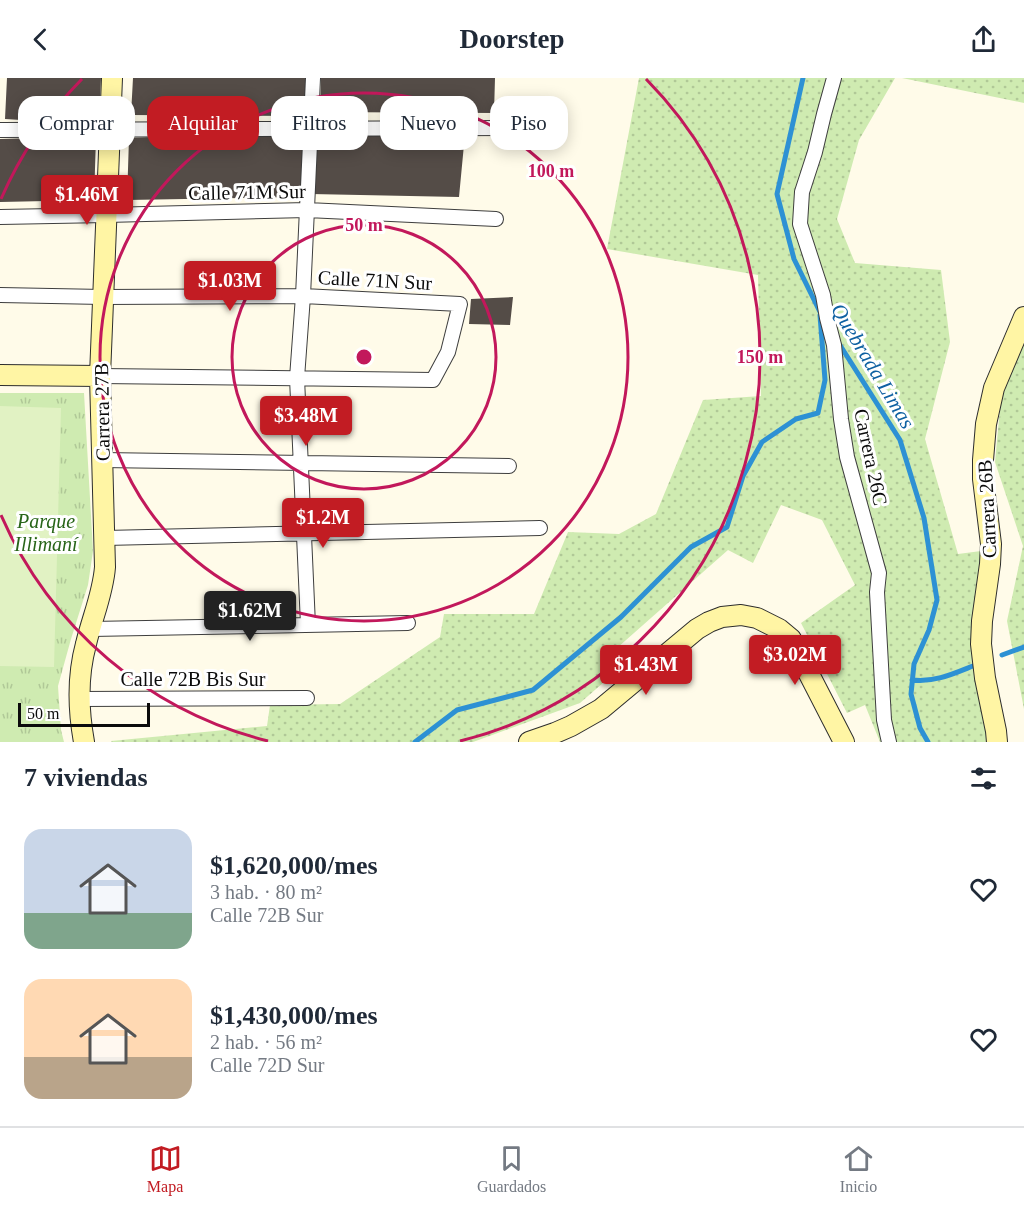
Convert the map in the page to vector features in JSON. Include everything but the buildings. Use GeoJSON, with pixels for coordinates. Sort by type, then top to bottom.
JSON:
{"type":"FeatureCollection","features":[{"type":"Feature","properties":{"kind":"street","name":"Carrera 27B"},"geometry":{"type":"LineString","coordinates":[[111,96],[112,78]]}},
{"type":"Feature","properties":{"kind":"street"},"geometry":{"type":"LineString","coordinates":[[312,96],[313,78]]}},
{"type":"Feature","properties":{"kind":"street","name":"Carrera 26C"},"geometry":{"type":"LineString","coordinates":[[834,78],[802,192],[800,224],[823,295],[834,345],[847,458],[879,573],[877,592],[884,720],[889,742]]}},
{"type":"Feature","properties":{"kind":"street"},"geometry":{"type":"LineString","coordinates":[[368,129],[490,128]]}},
{"type":"Feature","properties":{"kind":"street"},"geometry":{"type":"LineString","coordinates":[[135,130],[271,129]]}},
{"type":"Feature","properties":{"kind":"street"},"geometry":{"type":"LineString","coordinates":[[0,130],[18,130]]}},
{"type":"Feature","properties":{"kind":"street","name":"Carrera 27B"},"geometry":{"type":"LineString","coordinates":[[84,742],[79,699],[81,666],[104,580],[105,538],[100,376],[109,150]]}},
{"type":"Feature","properties":{"kind":"street"},"geometry":{"type":"LineString","coordinates":[[308,150],[303,296],[297,378],[308,625]]}},
{"type":"Feature","properties":{"kind":"street","name":"Calle 71M Sur"},"geometry":{"type":"LineString","coordinates":[[0,216],[307,210],[496,219]]}},
{"type":"Feature","properties":{"kind":"street","name":"Calle 71N Sur"},"geometry":{"type":"LineString","coordinates":[[0,295],[303,296],[460,304],[448,352],[433,380],[297,378]]}},
{"type":"Feature","properties":{"kind":"street","name":"Carrera 26B"},"geometry":{"type":"LineString","coordinates":[[998,738],[985,678],[981,644],[991,544],[983,479],[983,460],[988,415],[994,388],[1024,317]]}},
{"type":"Feature","properties":{"kind":"street"},"geometry":{"type":"LineString","coordinates":[[0,375],[297,378]]}},
{"type":"Feature","properties":{"kind":"street"},"geometry":{"type":"LineString","coordinates":[[102,460],[509,466]]}},
{"type":"Feature","properties":{"kind":"street"},"geometry":{"type":"LineString","coordinates":[[105,538],[540,528]]}},
{"type":"Feature","properties":{"kind":"street"},"geometry":{"type":"LineString","coordinates":[[529,742],[555,733],[601,709],[697,629],[722,617],[741,615],[768,622],[791,639],[844,742]]}},
{"type":"Feature","properties":{"kind":"street"},"geometry":{"type":"LineString","coordinates":[[91,629],[408,623]]}},
{"type":"Feature","properties":{"kind":"street","name":"Calle 72B Bis Sur"},"geometry":{"type":"LineString","coordinates":[[79,699],[307,698]]}},
{"type":"Feature","properties":{"kind":"green space"},"geometry":{"type":"Polygon","coordinates":[[[639,78],[895,78],[859,140],[837,219],[855,263],[941,270],[950,342],[925,439],[958,554],[981,551],[975,630],[1003,742],[880,742],[865,705],[847,713],[801,623],[855,585],[822,520],[781,505],[753,563],[728,550],[617,648],[627,662],[580,703],[473,742],[112,742],[267,726],[270,705],[340,704],[440,637],[444,614],[534,614],[568,532],[619,534],[656,514],[703,400],[761,396],[758,275],[607,249],[639,78]]]}},
{"type":"Feature","properties":{"kind":"green space"},"geometry":{"type":"Polygon","coordinates":[[[902,78],[1024,78],[1024,103],[902,78]]]}},
{"type":"Feature","properties":{"kind":"green space"},"geometry":{"type":"Polygon","coordinates":[[[1024,343],[1024,709],[1007,621],[1023,546],[995,462],[1001,398],[1024,343]]]}},
{"type":"Feature","properties":{"kind":"green space","name":"Parque Illimaní"},"geometry":{"type":"Polygon","coordinates":[[[0,393],[84,393],[93,551],[88,585],[58,686],[64,742],[0,742],[0,393]]]}},
{"type":"Feature","properties":{"kind":"green space"},"geometry":{"type":"Polygon","coordinates":[[[0,406],[61,408],[54,667],[0,666],[0,406]]]}},
{"type":"Feature","properties":{"kind":"waterway","name":"Quebrada Limas"},"geometry":{"type":"LineString","coordinates":[[803,78],[777,194],[794,259],[822,316]]}},
{"type":"Feature","properties":{"kind":"waterway"},"geometry":{"type":"LineString","coordinates":[[415,742],[457,710],[533,690],[621,617],[691,547],[727,527],[743,476],[762,442],[796,419],[818,413],[825,380],[820,315]]}},
{"type":"Feature","properties":{"kind":"waterway","name":"Quebrada Limas"},"geometry":{"type":"LineString","coordinates":[[838,342],[900,440],[924,518],[937,600],[929,630],[914,664],[911,694],[920,728],[928,742]]}},
{"type":"Feature","properties":{"kind":"waterway"},"geometry":{"type":"LineString","coordinates":[[1002,655],[1024,647]]}},
{"type":"Feature","properties":{"kind":"waterway"},"geometry":{"type":"LineString","coordinates":[[912,680],[938,678],[978,664]]}}]}
